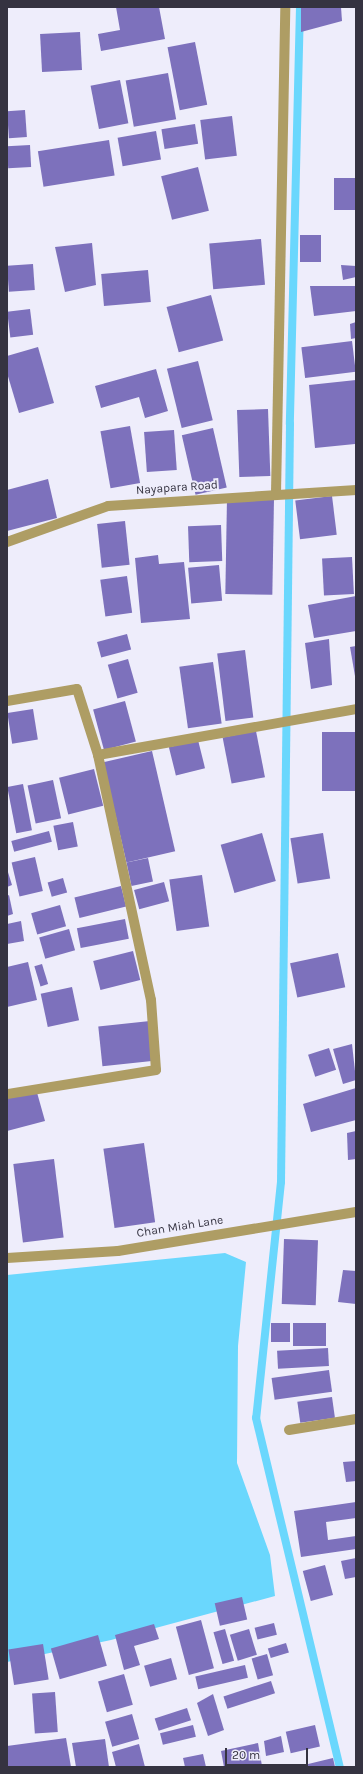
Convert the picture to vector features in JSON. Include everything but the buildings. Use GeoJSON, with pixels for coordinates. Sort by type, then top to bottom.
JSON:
{"type":"FeatureCollection","features":[{"type":"Feature","properties":{"kind":"street"},"geometry":{"type":"LineString","coordinates":[[276,493],[285,7]]}},
{"type":"Feature","properties":{"kind":"street","name":"Nayapara Road"},"geometry":{"type":"LineString","coordinates":[[7,542],[108,506],[276,493],[356,490]]}},
{"type":"Feature","properties":{"kind":"street"},"geometry":{"type":"LineString","coordinates":[[7,701],[77,689],[98,756],[152,1000],[156,1070],[7,1094]]}},
{"type":"Feature","properties":{"kind":"street"},"geometry":{"type":"LineString","coordinates":[[98,756],[356,709]]}},
{"type":"Feature","properties":{"kind":"street","name":"Chan Miah Lane"},"geometry":{"type":"LineString","coordinates":[[7,1258],[118,1251],[356,1212]]}},
{"type":"Feature","properties":{"kind":"street"},"geometry":{"type":"LineString","coordinates":[[289,1430],[356,1419]]}},
{"type":"Feature","properties":{"kind":"water"},"geometry":{"type":"Polygon","coordinates":[[[225,1253],[246,1262],[238,1346],[237,1463],[270,1555],[275,1596],[111,1640],[7,1662],[7,1275],[225,1253]]]}},
{"type":"Feature","properties":{"kind":"waterway"},"geometry":{"type":"LineString","coordinates":[[300,7],[290,424],[281,1182],[256,1418],[340,1767]]}}]}
